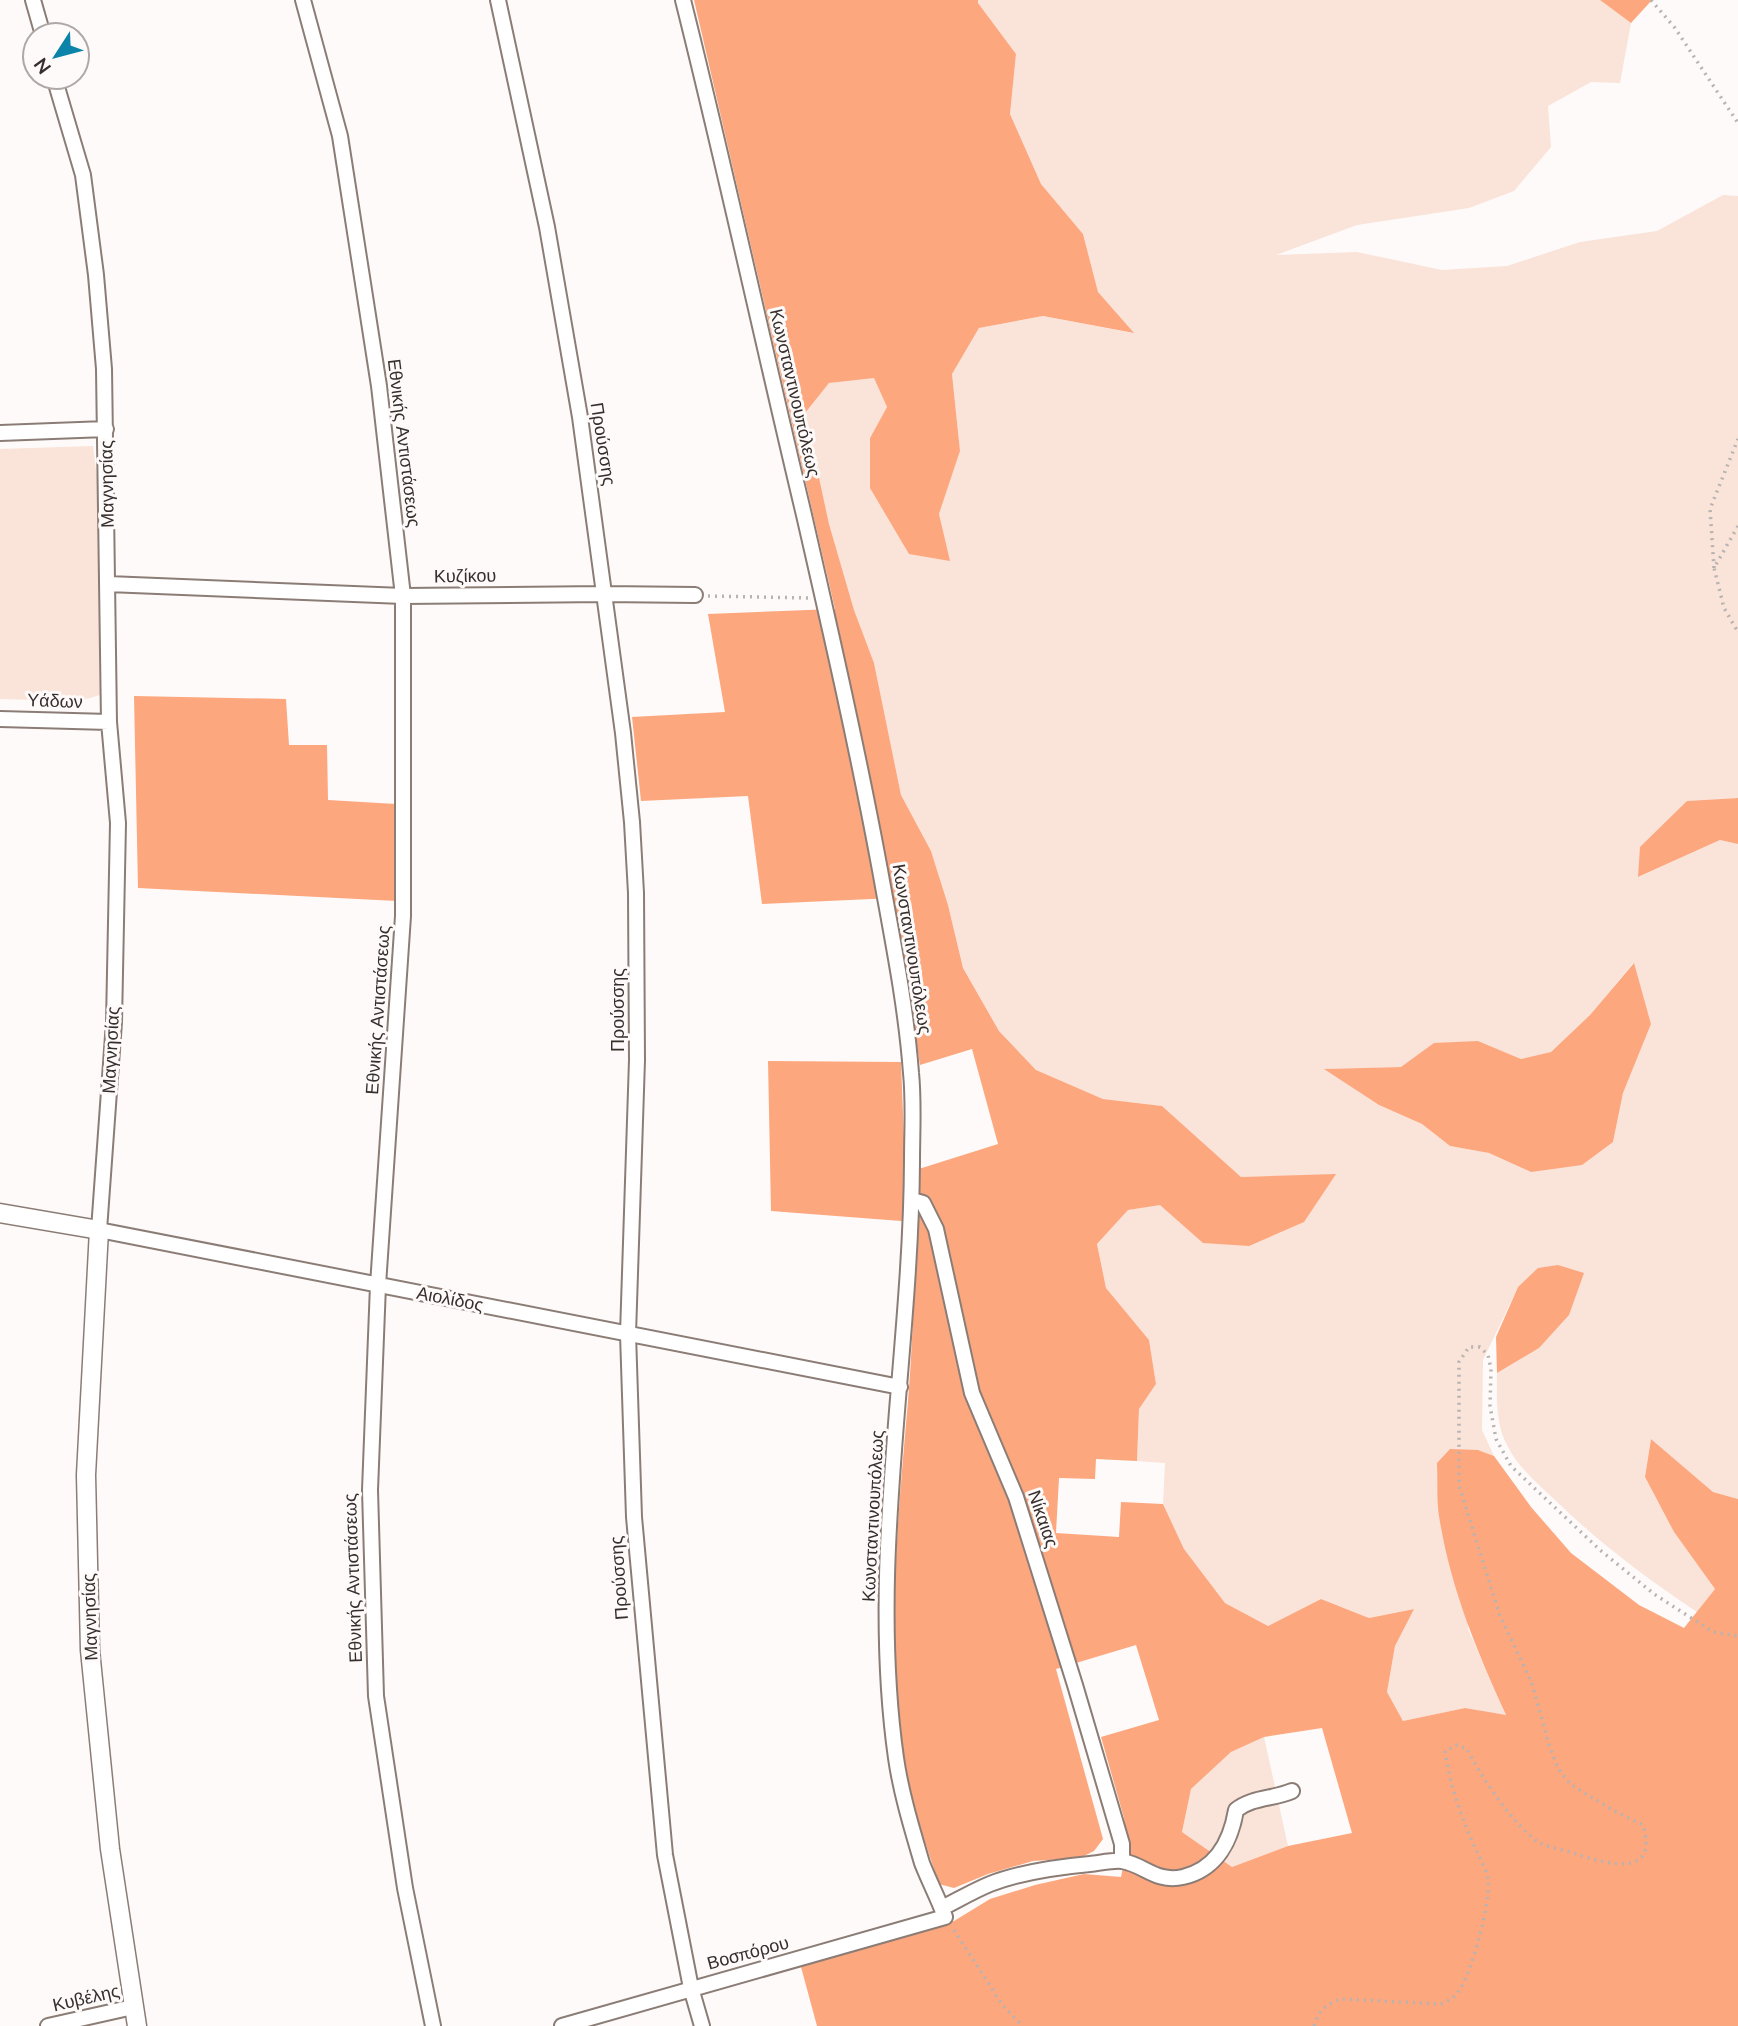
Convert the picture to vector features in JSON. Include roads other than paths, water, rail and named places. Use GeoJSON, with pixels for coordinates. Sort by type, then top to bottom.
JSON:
{"type":"FeatureCollection","features":[{"type":"Feature","properties":{"kind":"street"},"geometry":{"type":"LineString","coordinates":[[33,0],[39,21]]}},
{"type":"Feature","properties":{"kind":"street","name":"Εθνικής Αντιστάσεως"},"geometry":{"type":"LineString","coordinates":[[303,0],[340,136],[379,386],[403,596],[403,916],[378,1285],[370,1490],[376,1696],[405,1888],[433,2026]]}},
{"type":"Feature","properties":{"kind":"street","name":"Προύσσης"},"geometry":{"type":"LineString","coordinates":[[498,0],[547,227],[580,417],[623,733],[636,893],[637,1060],[628,1334],[633,1505],[665,1855],[691,1988],[702,2026]]}},
{"type":"Feature","properties":{"kind":"street","name":"Κωνσταντινουπόλεως"},"geometry":{"type":"LineString","coordinates":[[683,0],[823,598],[869,814],[892,938],[912,1076],[912,1200],[908,1290],[889,1507],[891,1708],[897,1763],[908,1810],[923,1866],[943,1912]]}},
{"type":"Feature","properties":{"kind":"street","name":"Μαγνησίας"},"geometry":{"type":"LineString","coordinates":[[58,91],[83,175],[96,275],[104,369],[109,722],[118,823],[114,1022],[99,1230],[86,1475],[90,1650],[110,1849],[137,2026]]}},
{"type":"Feature","properties":{"kind":"street"},"geometry":{"type":"LineString","coordinates":[[0,433],[106,429]]}},
{"type":"Feature","properties":{"kind":"street","name":"Κυζίκου"},"geometry":{"type":"LineString","coordinates":[[108,584],[403,596],[695,595]]}},
{"type":"Feature","properties":{"kind":"street","name":"Υάδων"},"geometry":{"type":"LineString","coordinates":[[0,719],[109,722]]}},
{"type":"Feature","properties":{"kind":"street","name":"Νίκαιας"},"geometry":{"type":"LineString","coordinates":[[912,1200],[923,1203],[936,1229],[972,1393],[1016,1497],[1047,1593],[1122,1844],[1122,1861]]}},
{"type":"Feature","properties":{"kind":"street","name":"Αιολίδος"},"geometry":{"type":"LineString","coordinates":[[0,1213],[99,1230],[900,1387]]}},
{"type":"Feature","properties":{"kind":"street"},"geometry":{"type":"LineString","coordinates":[[1122,1861],[1157,1877],[1171,1879],[1197,1872],[1224,1848],[1234,1828],[1236,1810],[1251,1801],[1280,1797],[1292,1791]]}},
{"type":"Feature","properties":{"kind":"street","name":"Βοσπόρου"},"geometry":{"type":"LineString","coordinates":[[562,2026],[943,1912],[990,1884],[1029,1873],[1122,1861]]}},
{"type":"Feature","properties":{"kind":"street","name":"Κυβέλης"},"geometry":{"type":"LineString","coordinates":[[48,2026],[133,2007]]}}]}
